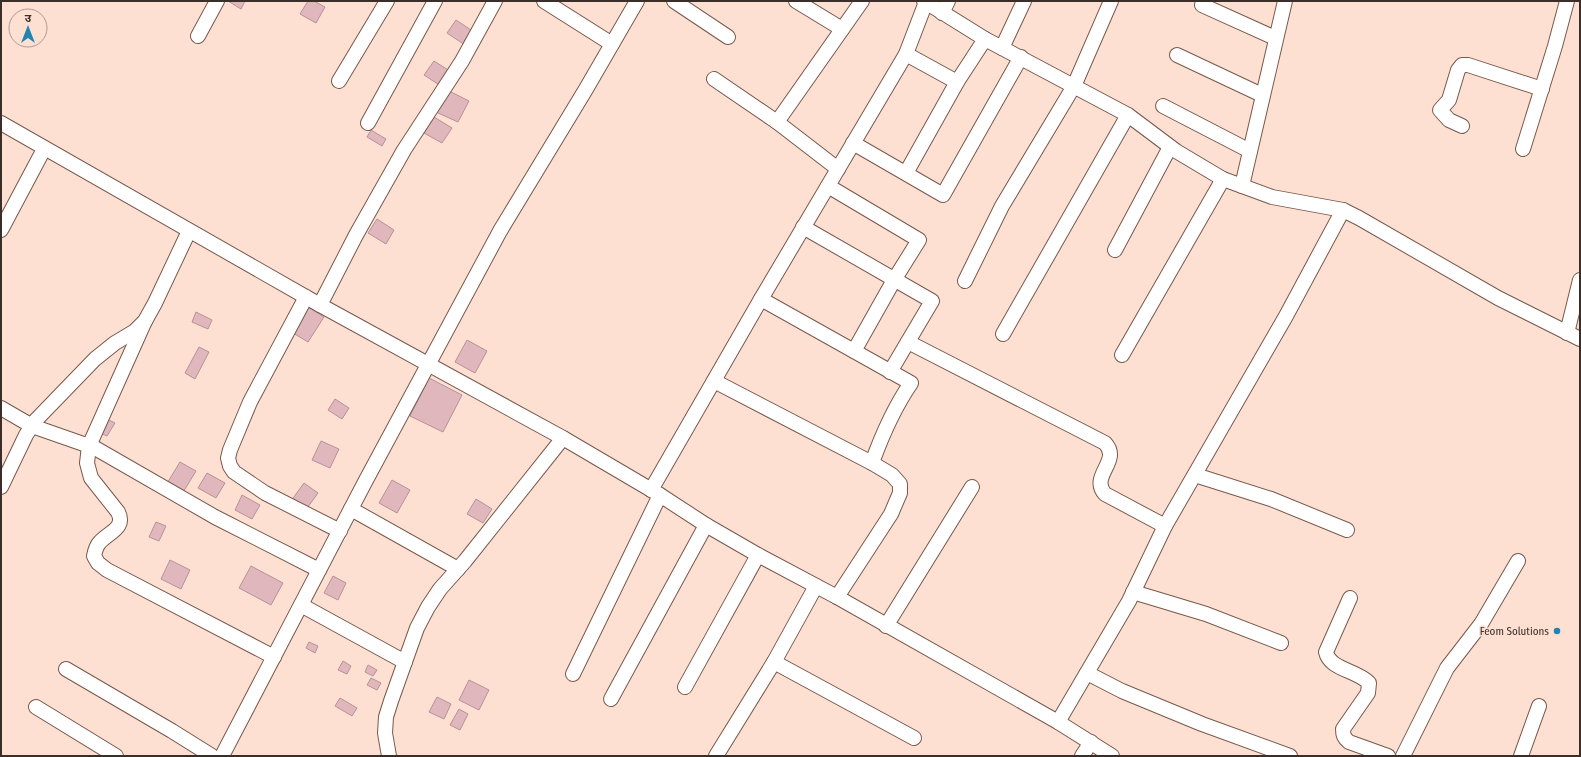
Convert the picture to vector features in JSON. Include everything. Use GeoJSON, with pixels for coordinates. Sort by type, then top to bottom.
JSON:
{"type":"FeatureCollection","features":[{"type":"Feature","properties":{"kind":"street"},"geometry":{"type":"LineString","coordinates":[[198,36],[217,1]]}},
{"type":"Feature","properties":{"kind":"street"},"geometry":{"type":"LineString","coordinates":[[339,81],[387,1]]}},
{"type":"Feature","properties":{"kind":"street"},"geometry":{"type":"LineString","coordinates":[[368,123],[435,1]]}},
{"type":"Feature","properties":{"kind":"street"},"geometry":{"type":"LineString","coordinates":[[320,305],[356,234],[404,150],[462,62],[494,1]]}},
{"type":"Feature","properties":{"kind":"street"},"geometry":{"type":"LineString","coordinates":[[544,1],[612,44]]}},
{"type":"Feature","properties":{"kind":"street"},"geometry":{"type":"LineString","coordinates":[[222,756],[351,509],[500,231],[637,1]]}},
{"type":"Feature","properties":{"kind":"street"},"geometry":{"type":"LineString","coordinates":[[674,1],[728,37]]}},
{"type":"Feature","properties":{"kind":"street"},"geometry":{"type":"LineString","coordinates":[[796,1],[842,29]]}},
{"type":"Feature","properties":{"kind":"street"},"geometry":{"type":"LineString","coordinates":[[778,122],[862,1]]}},
{"type":"Feature","properties":{"kind":"street"},"geometry":{"type":"LineString","coordinates":[[1002,48],[1024,1]]}},
{"type":"Feature","properties":{"kind":"street"},"geometry":{"type":"LineString","coordinates":[[965,281],[1002,206],[1074,86],[1111,1]]}},
{"type":"Feature","properties":{"kind":"street"},"geometry":{"type":"LineString","coordinates":[[1242,186],[1284,1]]}},
{"type":"Feature","properties":{"kind":"street"},"geometry":{"type":"LineString","coordinates":[[1523,148],[1555,46],[1567,1]]}},
{"type":"Feature","properties":{"kind":"street"},"geometry":{"type":"LineString","coordinates":[[573,674],[655,493],[714,381],[803,227],[906,54],[925,2],[945,7],[985,39],[1128,115],[1170,147],[1223,179],[1284,200],[1343,210],[1498,298],[1580,339]]}},
{"type":"Feature","properties":{"kind":"street"},"geometry":{"type":"LineString","coordinates":[[1202,5],[1275,38]]}},
{"type":"Feature","properties":{"kind":"street"},"geometry":{"type":"LineString","coordinates":[[906,173],[957,82],[985,39]]}},
{"type":"Feature","properties":{"kind":"street"},"geometry":{"type":"LineString","coordinates":[[906,54],[957,82]]}},
{"type":"Feature","properties":{"kind":"street"},"geometry":{"type":"LineString","coordinates":[[1177,54],[1262,95]]}},
{"type":"Feature","properties":{"kind":"street"},"geometry":{"type":"LineString","coordinates":[[853,143],[943,195],[1020,58]]}},
{"type":"Feature","properties":{"kind":"street"},"geometry":{"type":"LineString","coordinates":[[1462,126],[1449,120],[1440,110],[1449,100],[1458,70],[1462,66],[1468,65],[1542,89]]}},
{"type":"Feature","properties":{"kind":"street"},"geometry":{"type":"LineString","coordinates":[[714,79],[778,122],[838,169]]}},
{"type":"Feature","properties":{"kind":"street"},"geometry":{"type":"LineString","coordinates":[[1163,106],[1250,151]]}},
{"type":"Feature","properties":{"kind":"street"},"geometry":{"type":"LineString","coordinates":[[1003,334],[1128,115]]}},
{"type":"Feature","properties":{"kind":"street"},"geometry":{"type":"LineString","coordinates":[[1,123],[320,305],[429,363],[563,438],[706,525],[1058,722],[1112,756]]}},
{"type":"Feature","properties":{"kind":"street"},"geometry":{"type":"LineString","coordinates":[[1115,250],[1170,147]]}},
{"type":"Feature","properties":{"kind":"street"},"geometry":{"type":"LineString","coordinates":[[1,230],[44,148]]}},
{"type":"Feature","properties":{"kind":"street"},"geometry":{"type":"LineString","coordinates":[[1122,355],[1223,179]]}},
{"type":"Feature","properties":{"kind":"street"},"geometry":{"type":"LineString","coordinates":[[828,186],[919,240],[894,280],[854,351]]}},
{"type":"Feature","properties":{"kind":"street"},"geometry":{"type":"LineString","coordinates":[[1058,722],[1133,592],[1165,526],[1286,316],[1343,210]]}},
{"type":"Feature","properties":{"kind":"street"},"geometry":{"type":"LineString","coordinates":[[803,227],[932,301],[890,372]]}},
{"type":"Feature","properties":{"kind":"street"},"geometry":{"type":"LineString","coordinates":[[189,231],[155,303],[144,321],[88,446],[87,463],[91,478],[121,518],[120,523],[115,530],[101,541],[94,556],[98,563],[274,657]]}},
{"type":"Feature","properties":{"kind":"street"},"geometry":{"type":"LineString","coordinates":[[1567,333],[1580,280]]}},
{"type":"Feature","properties":{"kind":"street"},"geometry":{"type":"LineString","coordinates":[[306,297],[250,402],[228,458],[230,466],[234,472],[265,493],[340,531]]}},
{"type":"Feature","properties":{"kind":"street"},"geometry":{"type":"LineString","coordinates":[[761,299],[911,383],[898,401],[881,437],[872,463]]}},
{"type":"Feature","properties":{"kind":"street"},"geometry":{"type":"LineString","coordinates":[[1,488],[7,459],[35,421],[95,359],[135,331],[144,321]]}},
{"type":"Feature","properties":{"kind":"street"},"geometry":{"type":"LineString","coordinates":[[908,342],[1105,443],[1109,448],[1111,455],[1100,482],[1100,489],[1105,494],[1165,526]]}},
{"type":"Feature","properties":{"kind":"street"},"geometry":{"type":"LineString","coordinates":[[714,381],[872,463],[892,475],[900,484],[900,493],[891,514],[837,597]]}},
{"type":"Feature","properties":{"kind":"street"},"geometry":{"type":"LineString","coordinates":[[1,408],[32,426],[95,448],[215,517],[319,570]]}},
{"type":"Feature","properties":{"kind":"street"},"geometry":{"type":"LineString","coordinates":[[389,756],[385,733],[386,717],[417,628],[428,606],[440,589],[458,569],[563,438]]}},
{"type":"Feature","properties":{"kind":"street"},"geometry":{"type":"LineString","coordinates":[[1195,475],[1271,499],[1347,530]]}},
{"type":"Feature","properties":{"kind":"street"},"geometry":{"type":"LineString","coordinates":[[886,626],[972,487]]}},
{"type":"Feature","properties":{"kind":"street"},"geometry":{"type":"LineString","coordinates":[[351,509],[458,569]]}},
{"type":"Feature","properties":{"kind":"street"},"geometry":{"type":"LineString","coordinates":[[611,699],[706,525]]}},
{"type":"Feature","properties":{"kind":"street"},"geometry":{"type":"LineString","coordinates":[[685,687],[758,555]]}},
{"type":"Feature","properties":{"kind":"street"},"geometry":{"type":"LineString","coordinates":[[1403,756],[1447,668],[1481,624],[1518,561]]}},
{"type":"Feature","properties":{"kind":"street"},"geometry":{"type":"LineString","coordinates":[[716,756],[774,662],[816,586]]}},
{"type":"Feature","properties":{"kind":"street"},"geometry":{"type":"LineString","coordinates":[[1133,592],[1206,614],[1281,643]]}},
{"type":"Feature","properties":{"kind":"street"},"geometry":{"type":"LineString","coordinates":[[1350,598],[1326,652],[1327,658],[1334,664],[1364,678],[1369,683],[1368,693],[1343,729],[1343,734],[1349,742],[1388,756]]}},
{"type":"Feature","properties":{"kind":"street"},"geometry":{"type":"LineString","coordinates":[[301,606],[405,662]]}},
{"type":"Feature","properties":{"kind":"street"},"geometry":{"type":"LineString","coordinates":[[774,662],[914,738]]}},
{"type":"Feature","properties":{"kind":"street"},"geometry":{"type":"LineString","coordinates":[[66,669],[212,756]]}},
{"type":"Feature","properties":{"kind":"street"},"geometry":{"type":"LineString","coordinates":[[1087,673],[1122,692],[1202,724],[1290,756]]}},
{"type":"Feature","properties":{"kind":"street"},"geometry":{"type":"LineString","coordinates":[[1521,756],[1539,706]]}},
{"type":"Feature","properties":{"kind":"street"},"geometry":{"type":"LineString","coordinates":[[36,707],[116,756]]}},
{"type":"Feature","properties":{"kind":"street"},"geometry":{"type":"LineString","coordinates":[[1082,756],[1091,742]]}},
{"type":"Feature","properties":{"kind":"building"},"geometry":{"type":"Polygon","coordinates":[[[228,1],[245,1],[241,9],[228,1]]]}},
{"type":"Feature","properties":{"kind":"building"},"geometry":{"type":"Polygon","coordinates":[[[308,1],[314,1],[325,7],[316,23],[300,14],[308,1]]]}},
{"type":"Feature","properties":{"kind":"building"},"geometry":{"type":"Polygon","coordinates":[[[456,20],[474,32],[465,45],[447,33],[456,20]]]}},
{"type":"Feature","properties":{"kind":"building"},"geometry":{"type":"Polygon","coordinates":[[[434,61],[453,73],[444,88],[424,75],[434,61]]]}},
{"type":"Feature","properties":{"kind":"building"},"geometry":{"type":"Polygon","coordinates":[[[447,90],[469,101],[458,122],[436,112],[447,90]]]}},
{"type":"Feature","properties":{"kind":"building"},"geometry":{"type":"Polygon","coordinates":[[[434,117],[452,128],[442,143],[424,133],[434,117]]]}},
{"type":"Feature","properties":{"kind":"building"},"geometry":{"type":"Polygon","coordinates":[[[371,130],[386,139],[382,146],[367,137],[371,130]]]}},
{"type":"Feature","properties":{"kind":"building"},"geometry":{"type":"Polygon","coordinates":[[[377,219],[394,230],[386,244],[368,233],[377,219]]]}},
{"type":"Feature","properties":{"kind":"building"},"geometry":{"type":"Polygon","coordinates":[[[308,307],[324,317],[308,342],[293,333],[308,307]]]}},
{"type":"Feature","properties":{"kind":"building"},"geometry":{"type":"Polygon","coordinates":[[[196,312],[212,320],[208,329],[192,322],[196,312]]]}},
{"type":"Feature","properties":{"kind":"building"},"geometry":{"type":"Polygon","coordinates":[[[467,340],[487,351],[475,373],[455,362],[467,340]]]}},
{"type":"Feature","properties":{"kind":"building"},"geometry":{"type":"Polygon","coordinates":[[[199,347],[209,352],[195,379],[185,373],[199,347]]]}},
{"type":"Feature","properties":{"kind":"building"},"geometry":{"type":"Polygon","coordinates":[[[429,378],[462,395],[443,432],[410,416],[429,378]]]}},
{"type":"Feature","properties":{"kind":"building"},"geometry":{"type":"Polygon","coordinates":[[[335,399],[349,408],[342,419],[328,410],[335,399]]]}},
{"type":"Feature","properties":{"kind":"building"},"geometry":{"type":"Polygon","coordinates":[[[107,419],[115,423],[107,436],[100,433],[107,419]]]}},
{"type":"Feature","properties":{"kind":"building"},"geometry":{"type":"Polygon","coordinates":[[[321,441],[339,449],[330,468],[312,460],[321,441]]]}},
{"type":"Feature","properties":{"kind":"building"},"geometry":{"type":"Polygon","coordinates":[[[180,462],[196,471],[182,494],[166,485],[180,462]]]}},
{"type":"Feature","properties":{"kind":"building"},"geometry":{"type":"Polygon","coordinates":[[[207,473],[225,483],[216,498],[198,488],[207,473]]]}},
{"type":"Feature","properties":{"kind":"building"},"geometry":{"type":"Polygon","coordinates":[[[392,480],[410,490],[397,513],[379,503],[392,480]]]}},
{"type":"Feature","properties":{"kind":"building"},"geometry":{"type":"Polygon","coordinates":[[[304,483],[318,493],[305,511],[291,501],[304,483]]]}},
{"type":"Feature","properties":{"kind":"building"},"geometry":{"type":"Polygon","coordinates":[[[242,495],[260,505],[252,519],[235,510],[242,495]]]}},
{"type":"Feature","properties":{"kind":"building"},"geometry":{"type":"Polygon","coordinates":[[[476,499],[492,509],[483,523],[467,514],[476,499]]]}},
{"type":"Feature","properties":{"kind":"building"},"geometry":{"type":"Polygon","coordinates":[[[156,522],[166,526],[159,541],[149,537],[156,522]]]}},
{"type":"Feature","properties":{"kind":"building"},"geometry":{"type":"Polygon","coordinates":[[[170,560],[190,570],[181,589],[161,579],[170,560]]]}},
{"type":"Feature","properties":{"kind":"building"},"geometry":{"type":"Polygon","coordinates":[[[251,566],[283,583],[271,605],[239,588],[251,566]]]}},
{"type":"Feature","properties":{"kind":"building"},"geometry":{"type":"Polygon","coordinates":[[[333,576],[346,583],[338,600],[324,593],[333,576]]]}},
{"type":"Feature","properties":{"kind":"building"},"geometry":{"type":"Polygon","coordinates":[[[309,642],[318,646],[315,653],[306,648],[309,642]]]}},
{"type":"Feature","properties":{"kind":"building"},"geometry":{"type":"Polygon","coordinates":[[[343,661],[351,666],[347,674],[338,670],[343,661]]]}},
{"type":"Feature","properties":{"kind":"building"},"geometry":{"type":"Polygon","coordinates":[[[368,665],[377,670],[373,676],[365,672],[368,665]]]}},
{"type":"Feature","properties":{"kind":"building"},"geometry":{"type":"Polygon","coordinates":[[[371,678],[381,683],[377,690],[367,685],[371,678]]]}},
{"type":"Feature","properties":{"kind":"building"},"geometry":{"type":"Polygon","coordinates":[[[469,680],[489,690],[479,710],[459,700],[469,680]]]}},
{"type":"Feature","properties":{"kind":"building"},"geometry":{"type":"Polygon","coordinates":[[[437,697],[451,704],[444,719],[429,712],[437,697]]]}},
{"type":"Feature","properties":{"kind":"building"},"geometry":{"type":"Polygon","coordinates":[[[340,698],[357,708],[352,716],[335,706],[340,698]]]}},
{"type":"Feature","properties":{"kind":"building"},"geometry":{"type":"Polygon","coordinates":[[[459,709],[468,714],[460,730],[450,725],[459,709]]]}},
{"type":"Feature","properties":{"kind":"place","name":"Feom Solutions"},"geometry":{"type":"Point","coordinates":[1557,631]}}]}
